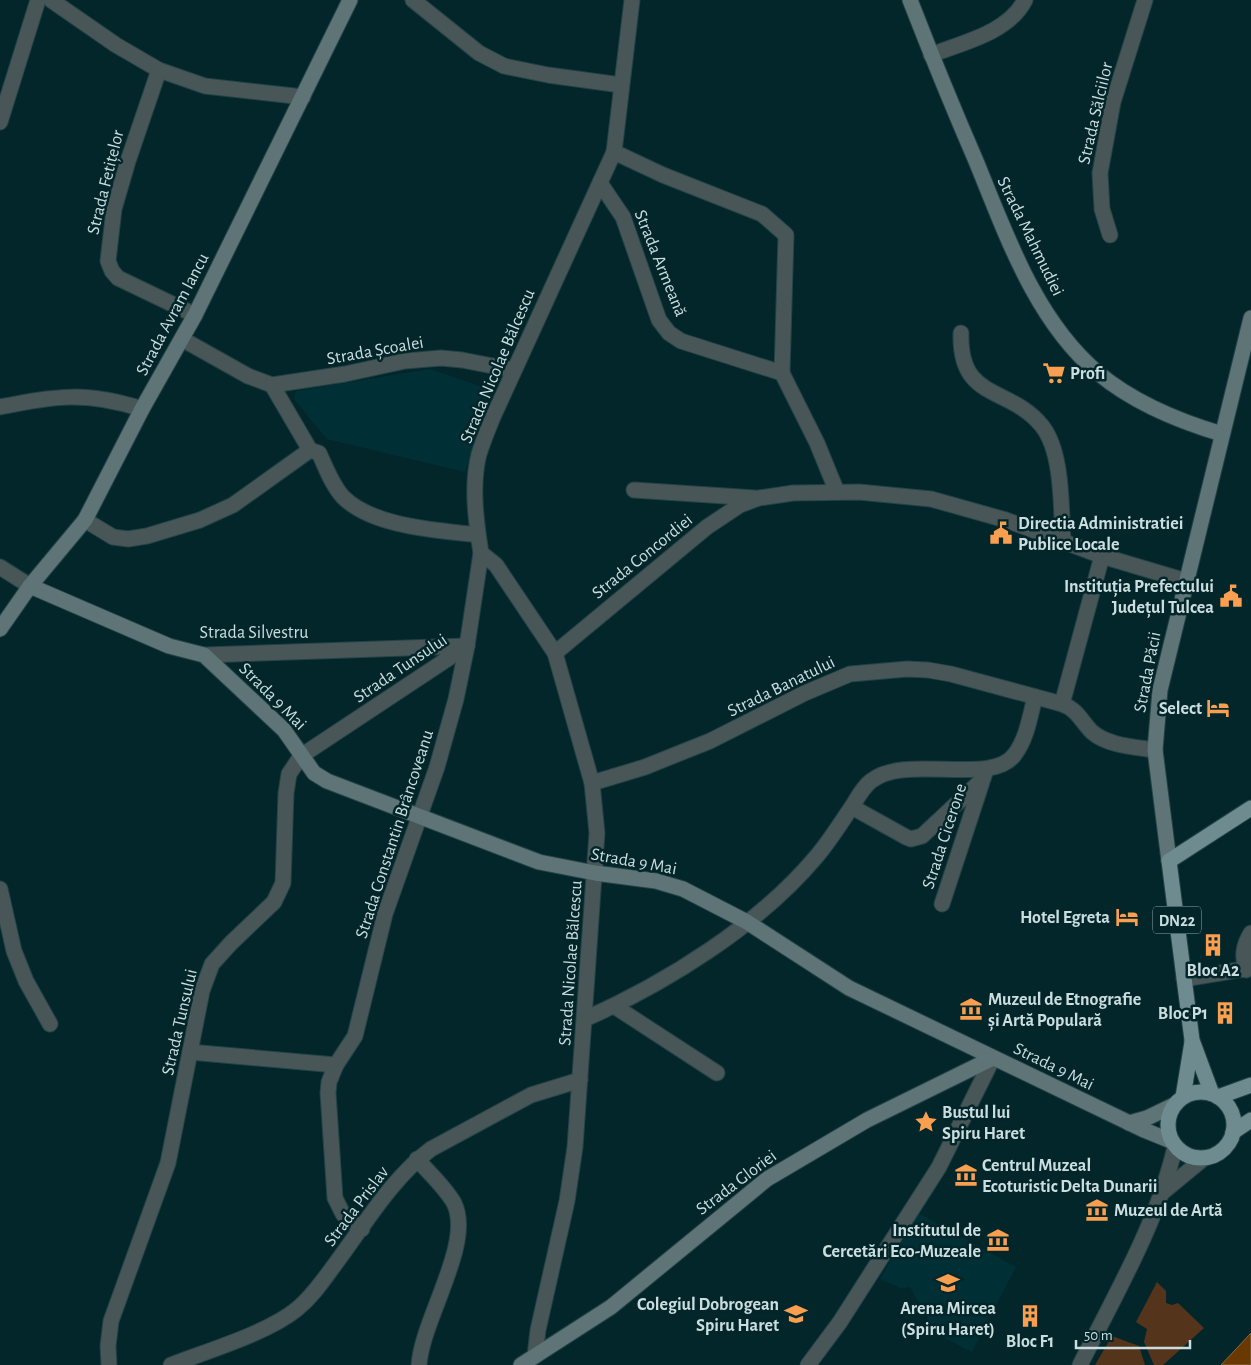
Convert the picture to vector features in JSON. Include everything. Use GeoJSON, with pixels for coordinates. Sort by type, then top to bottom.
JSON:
{"type":"FeatureCollection","features":[{"type":"Feature","properties":{"kind":"main road"},"geometry":{"type":"LineString","coordinates":[[1169,861],[1251,808]]}},
{"type":"Feature","properties":{"kind":"main road","name":"Strada Păcii"},"geometry":{"type":"LineString","coordinates":[[1169,861],[1192,1040],[1215,1096]]}},
{"type":"Feature","properties":{"kind":"main road","name":"Strada Păcii"},"geometry":{"type":"LineString","coordinates":[[1179,1101],[1192,1040]]}},
{"type":"Feature","properties":{"kind":"main road"},"geometry":{"type":"LineString","coordinates":[[1215,1096],[1251,1085]]}},
{"type":"Feature","properties":{"kind":"main road"},"geometry":{"type":"LineString","coordinates":[[1202,1092],[1215,1096],[1230,1108],[1234,1124],[1233,1132],[1226,1147],[1212,1157],[1203,1159],[1186,1155],[1173,1144],[1168,1129],[1169,1116],[1179,1101],[1202,1092]]}},
{"type":"Feature","properties":{"kind":"main road"},"geometry":{"type":"LineString","coordinates":[[1233,1132],[1251,1120]]}},
{"type":"Feature","properties":{"kind":"street"},"geometry":{"type":"LineString","coordinates":[[0,122],[38,0]]}},
{"type":"Feature","properties":{"kind":"street"},"geometry":{"type":"LineString","coordinates":[[50,0],[116,46],[159,70],[205,86],[303,97]]}},
{"type":"Feature","properties":{"kind":"street","name":"Strada Avram Iancu"},"geometry":{"type":"LineString","coordinates":[[0,629],[30,586],[85,520],[142,409],[195,315],[350,0]]}},
{"type":"Feature","properties":{"kind":"street"},"geometry":{"type":"LineString","coordinates":[[413,0],[479,53],[504,66],[548,75],[621,85]]}},
{"type":"Feature","properties":{"kind":"street","name":"Strada Nicolae Bălcescu"},"geometry":{"type":"LineString","coordinates":[[535,1356],[538,1330],[568,1191],[575,1147],[597,833],[592,783],[555,653],[496,565],[481,554],[475,503],[479,454],[513,370],[614,152],[632,0]]}},
{"type":"Feature","properties":{"kind":"street","name":"Strada Mahmudiei"},"geometry":{"type":"LineString","coordinates":[[910,0],[931,55],[1022,268],[1040,301],[1075,350],[1098,373],[1128,394],[1164,414],[1222,434]]}},
{"type":"Feature","properties":{"kind":"street"},"geometry":{"type":"LineString","coordinates":[[931,55],[990,32],[1007,23],[1019,12],[1025,0]]}},
{"type":"Feature","properties":{"kind":"street","name":"Strada Sălciilor"},"geometry":{"type":"LineString","coordinates":[[1110,235],[1102,208],[1100,172],[1114,102],[1146,0]]}},
{"type":"Feature","properties":{"kind":"street","name":"Strada Fetițelor"},"geometry":{"type":"LineString","coordinates":[[159,70],[120,185],[114,209],[108,261],[112,271],[118,278],[195,315]]}},
{"type":"Feature","properties":{"kind":"street"},"geometry":{"type":"LineString","coordinates":[[614,152],[663,175],[762,214],[786,235],[782,373],[817,443],[837,492]]}},
{"type":"Feature","properties":{"kind":"street","name":"Strada Armeană"},"geometry":{"type":"LineString","coordinates":[[600,183],[623,217],[659,320],[669,333],[694,347],[782,373]]}},
{"type":"Feature","properties":{"kind":"street","name":"Strada Păcii"},"geometry":{"type":"LineString","coordinates":[[1169,861],[1155,750],[1160,690],[1251,318]]}},
{"type":"Feature","properties":{"kind":"street"},"geometry":{"type":"LineString","coordinates":[[961,333],[960,350],[968,373],[994,394],[1024,410],[1042,426],[1051,442],[1057,469],[1063,541]]}},
{"type":"Feature","properties":{"kind":"street"},"geometry":{"type":"LineString","coordinates":[[182,339],[248,376],[272,385],[310,450],[319,453],[334,485],[342,496],[365,513],[383,520],[478,535]]}},
{"type":"Feature","properties":{"kind":"street","name":"Strada Școalei"},"geometry":{"type":"LineString","coordinates":[[272,385],[345,374],[405,361],[441,358],[513,370]]}},
{"type":"Feature","properties":{"kind":"street"},"geometry":{"type":"LineString","coordinates":[[0,407],[64,395],[97,397],[142,409]]}},
{"type":"Feature","properties":{"kind":"street"},"geometry":{"type":"LineString","coordinates":[[85,520],[113,537],[128,539],[148,536],[200,520],[233,505],[310,450]]}},
{"type":"Feature","properties":{"kind":"street","name":"Strada Concordiei"},"geometry":{"type":"LineString","coordinates":[[634,490],[759,498],[794,493],[837,492],[931,498],[1006,520],[1102,556],[1186,581]]}},
{"type":"Feature","properties":{"kind":"street","name":"Strada Concordiei"},"geometry":{"type":"LineString","coordinates":[[555,653],[707,527],[740,505],[759,498]]}},
{"type":"Feature","properties":{"kind":"street","name":"Strada Constantin Brâncoveanu"},"geometry":{"type":"LineString","coordinates":[[362,1229],[343,1214],[335,1198],[328,1093],[329,1082],[336,1065],[355,1036],[385,914],[436,767],[456,699],[467,646],[481,554]]}},
{"type":"Feature","properties":{"kind":"street"},"geometry":{"type":"LineString","coordinates":[[1062,704],[1102,556]]}},
{"type":"Feature","properties":{"kind":"street","name":"Strada Silvestru"},"geometry":{"type":"LineString","coordinates":[[0,567],[30,586],[169,646],[204,655],[467,646]]}},
{"type":"Feature","properties":{"kind":"street","name":"Strada Tunsului"},"geometry":{"type":"LineString","coordinates":[[109,1365],[108,1346],[111,1321],[168,1162],[202,991],[212,964],[274,902],[283,883],[286,793],[289,774],[301,756],[467,646]]}},
{"type":"Feature","properties":{"kind":"street","name":"Strada 9 Mai"},"geometry":{"type":"LineString","coordinates":[[204,655],[284,730],[314,773],[327,781],[539,862],[595,874],[637,877],[683,889],[747,922],[849,988],[1173,1144]]}},
{"type":"Feature","properties":{"kind":"street","name":"Strada Banatului"},"geometry":{"type":"LineString","coordinates":[[592,783],[645,767],[710,742],[805,694],[850,674],[907,669],[928,670],[1062,704],[1071,707],[1092,732],[1103,739],[1155,750]]}},
{"type":"Feature","properties":{"kind":"street"},"geometry":{"type":"LineString","coordinates":[[585,1019],[672,975],[747,922],[787,888],[816,856],[870,781],[883,773],[898,769],[984,774],[1006,764],[1015,754],[1024,737],[1035,697]]}},
{"type":"Feature","properties":{"kind":"street","name":"Strada Cicerone"},"geometry":{"type":"LineString","coordinates":[[852,807],[906,837],[915,838],[929,830],[984,774]]}},
{"type":"Feature","properties":{"kind":"street","name":"Strada Cicerone"},"geometry":{"type":"LineString","coordinates":[[942,904],[984,774]]}},
{"type":"Feature","properties":{"kind":"street"},"geometry":{"type":"LineString","coordinates":[[0,889],[14,951],[26,981],[50,1024]]}},
{"type":"Feature","properties":{"kind":"street"},"geometry":{"type":"LineString","coordinates":[[1184,979],[1248,969],[1242,957],[1244,945],[1251,934]]}},
{"type":"Feature","properties":{"kind":"street"},"geometry":{"type":"LineString","coordinates":[[614,1006],[717,1073]]}},
{"type":"Feature","properties":{"kind":"street"},"geometry":{"type":"LineString","coordinates":[[190,1052],[336,1065]]}},
{"type":"Feature","properties":{"kind":"street"},"geometry":{"type":"LineString","coordinates":[[808,1365],[840,1322],[939,1167],[993,1058]]}},
{"type":"Feature","properties":{"kind":"street","name":"Strada Gloriei"},"geometry":{"type":"LineString","coordinates":[[521,1365],[611,1307],[767,1179],[867,1120],[993,1058]]}},
{"type":"Feature","properties":{"kind":"street","name":"Strada Prislav"},"geometry":{"type":"LineString","coordinates":[[172,1365],[270,1326],[297,1309],[315,1292],[388,1193],[417,1159],[448,1138],[532,1095],[580,1080]]}},
{"type":"Feature","properties":{"kind":"street"},"geometry":{"type":"LineString","coordinates":[[1130,1123],[1147,1118],[1179,1101]]}},
{"type":"Feature","properties":{"kind":"street"},"geometry":{"type":"LineString","coordinates":[[1080,1365],[1147,1230],[1162,1193],[1173,1144]]}},
{"type":"Feature","properties":{"kind":"street"},"geometry":{"type":"LineString","coordinates":[[417,1159],[448,1194],[459,1216],[459,1232],[455,1250],[425,1334],[419,1365]]}},
{"type":"Feature","properties":{"kind":"street"},"geometry":{"type":"LineString","coordinates":[[1162,1193],[1203,1159]]}},
{"type":"Feature","properties":{"kind":"shaded area"},"geometry":{"type":"Polygon","coordinates":[[[430,369],[491,390],[465,472],[327,439],[294,399],[296,391],[430,369]]]}},
{"type":"Feature","properties":{"kind":"shaded area","name":"Arena Mircea (Spiru Haret)"},"geometry":{"type":"Polygon","coordinates":[[[918,1213],[1016,1267],[972,1352],[927,1329],[927,1306],[917,1300],[910,1287],[901,1288],[880,1279],[918,1213]]]}},
{"type":"Feature","properties":{"kind":"shaded area"},"geometry":{"type":"Polygon","coordinates":[[[1157,1282],[1166,1291],[1166,1303],[1172,1305],[1178,1303],[1204,1328],[1163,1365],[1154,1365],[1144,1342],[1147,1329],[1136,1322],[1157,1282]]]}},
{"type":"Feature","properties":{"kind":"shaded area"},"geometry":{"type":"Polygon","coordinates":[[[1251,1333],[1251,1365],[1221,1365],[1251,1333]]]}},
{"type":"Feature","properties":{"kind":"shaded area"},"geometry":{"type":"Polygon","coordinates":[[[1112,1336],[1139,1346],[1145,1365],[1095,1365],[1112,1336]]]}},
{"type":"Feature","properties":{"kind":"place","name":"Profi"},"geometry":{"type":"Point","coordinates":[1054,373]}},
{"type":"Feature","properties":{"kind":"place","name":"Directia Administratiei Publice Locale"},"geometry":{"type":"Point","coordinates":[1001,533]}},
{"type":"Feature","properties":{"kind":"place","name":"Instituția Prefectului Județul Tulcea"},"geometry":{"type":"Point","coordinates":[1231,596]}},
{"type":"Feature","properties":{"kind":"place","name":"Select"},"geometry":{"type":"Point","coordinates":[1218,708]}},
{"type":"Feature","properties":{"kind":"place","name":"Hotel Egreta"},"geometry":{"type":"Point","coordinates":[1127,917]}},
{"type":"Feature","properties":{"kind":"place","name":"Bloc A2"},"geometry":{"type":"Point","coordinates":[1213,945]}},
{"type":"Feature","properties":{"kind":"place","name":"Muzeul de Etnografie și Artă Populară"},"geometry":{"type":"Point","coordinates":[971,1009]}},
{"type":"Feature","properties":{"kind":"place","name":"Bloc P1"},"geometry":{"type":"Point","coordinates":[1225,1013]}},
{"type":"Feature","properties":{"kind":"place","name":"Bustul lui Spiru Haret"},"geometry":{"type":"Point","coordinates":[926,1122]}},
{"type":"Feature","properties":{"kind":"place","name":"Centrul Muzeal Ecoturistic Delta Dunarii"},"geometry":{"type":"Point","coordinates":[966,1175]}},
{"type":"Feature","properties":{"kind":"place","name":"Muzeul de Artă"},"geometry":{"type":"Point","coordinates":[1097,1210]}},
{"type":"Feature","properties":{"kind":"place","name":"Institutul de Cercetări Eco-Muzeale"},"geometry":{"type":"Point","coordinates":[998,1240]}},
{"type":"Feature","properties":{"kind":"place","name":"Arena Mircea (Spiru Haret)"},"geometry":{"type":"Point","coordinates":[948,1283]}},
{"type":"Feature","properties":{"kind":"place","name":"Colegiul Dobrogean Spiru Haret"},"geometry":{"type":"Point","coordinates":[796,1314]}},
{"type":"Feature","properties":{"kind":"place","name":"Bloc F1"},"geometry":{"type":"Point","coordinates":[1030,1316]}}]}
